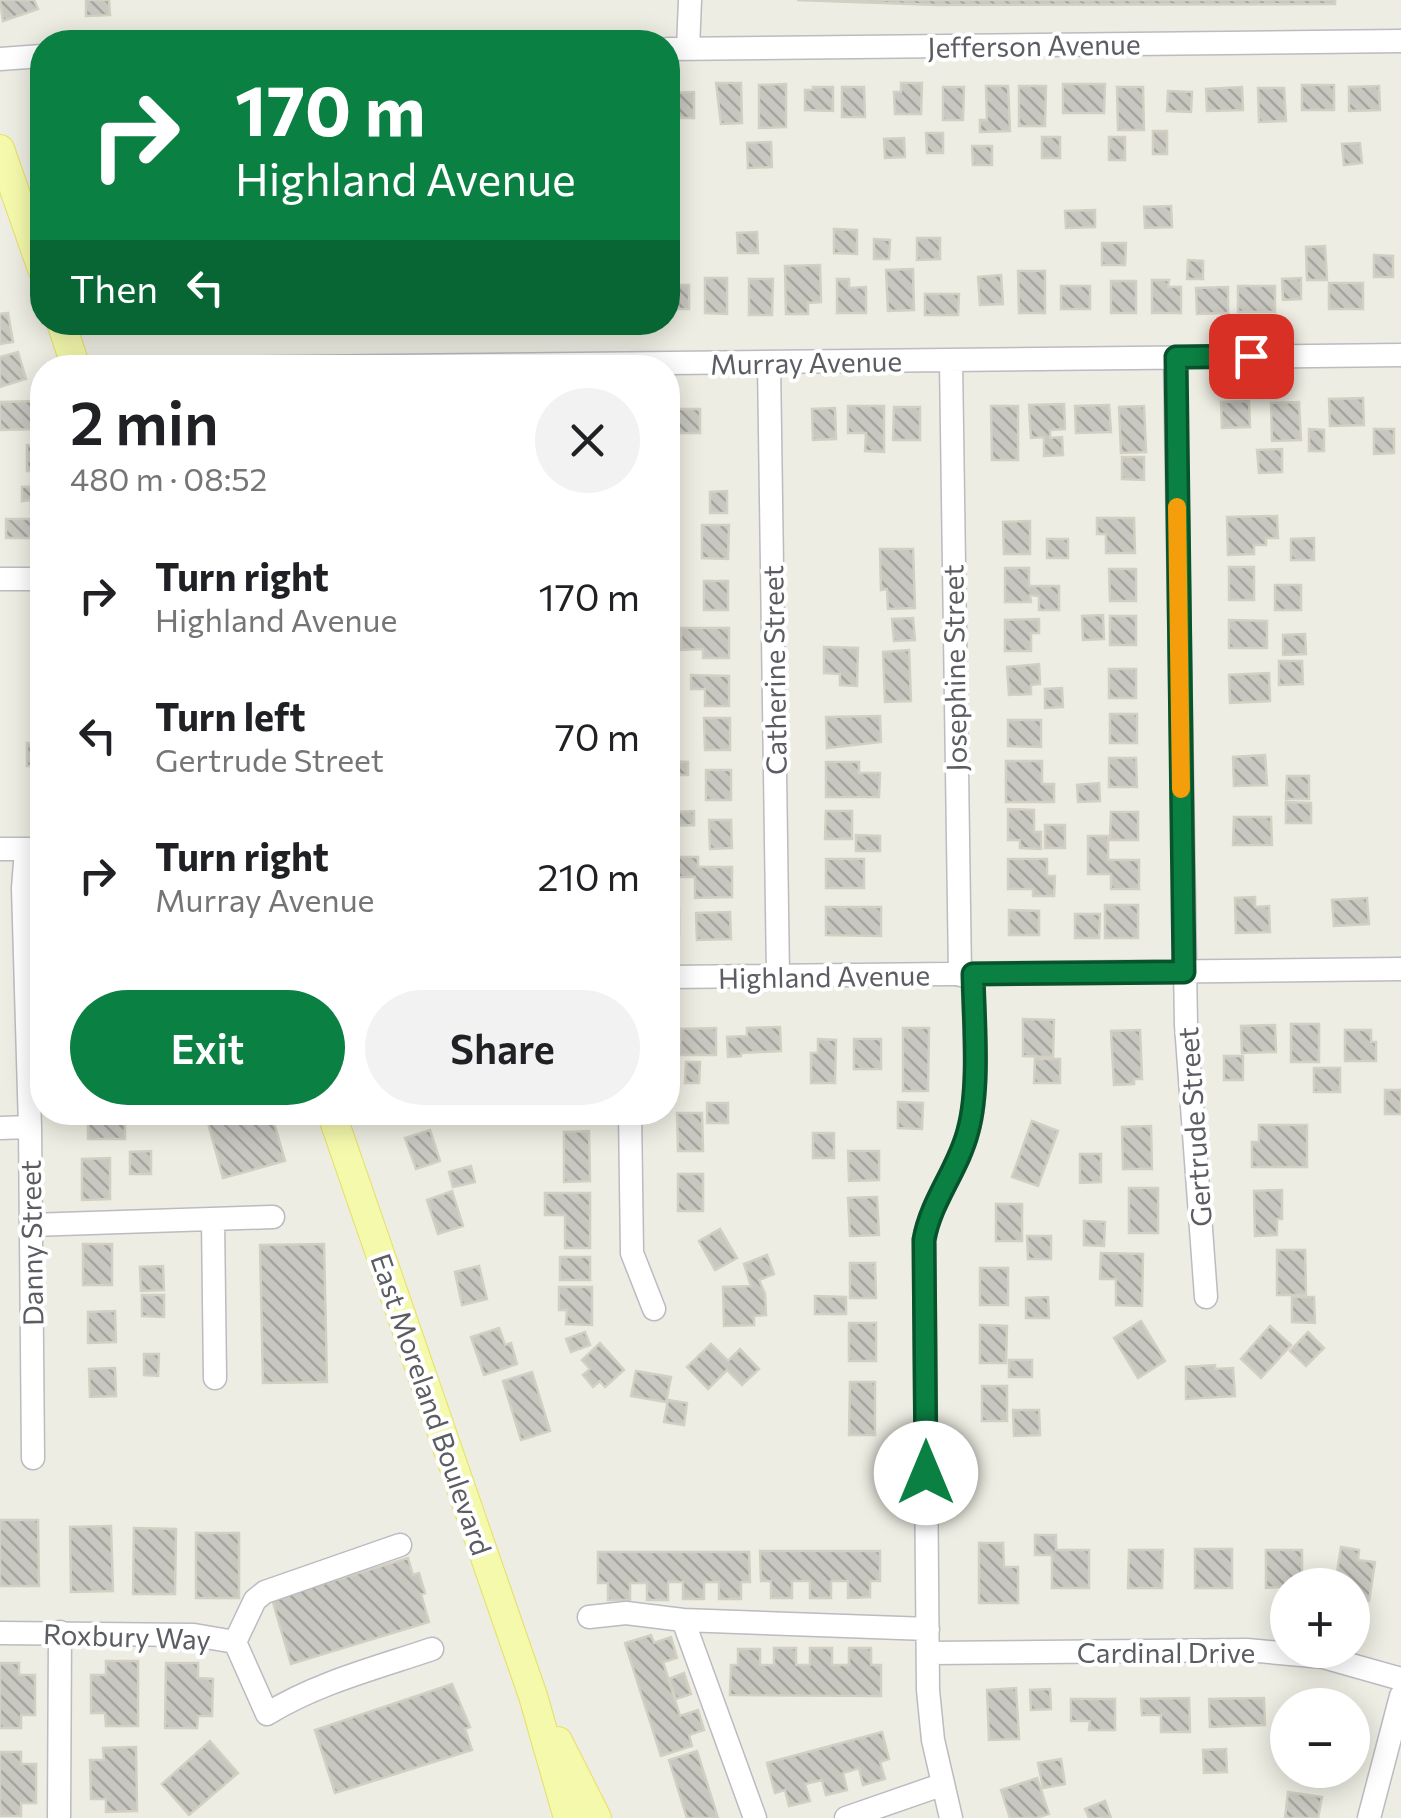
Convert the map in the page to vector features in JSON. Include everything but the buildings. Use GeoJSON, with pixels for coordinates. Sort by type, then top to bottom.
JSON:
{"type":"FeatureCollection","features":[{"type":"Feature","properties":{"kind":"main road"},"geometry":{"type":"LineString","coordinates":[[0,149],[30,234]]}},
{"type":"Feature","properties":{"kind":"main road","name":"East Moreland Boulevard"},"geometry":{"type":"LineString","coordinates":[[336,1125],[534,1696],[568,1818]]}},
{"type":"Feature","properties":{"kind":"main road","name":"East Moreland Boulevard"},"geometry":{"type":"LineString","coordinates":[[534,1696],[596,1818]]}},
{"type":"Feature","properties":{"kind":"street"},"geometry":{"type":"LineString","coordinates":[[680,41],[690,0]]}},
{"type":"Feature","properties":{"kind":"street","name":"Jefferson Avenue"},"geometry":{"type":"LineString","coordinates":[[680,49],[1401,41]]}},
{"type":"Feature","properties":{"kind":"street"},"geometry":{"type":"LineString","coordinates":[[0,59],[30,57]]}},
{"type":"Feature","properties":{"kind":"street","name":"Murray Avenue"},"geometry":{"type":"LineString","coordinates":[[680,364],[1401,355]]}},
{"type":"Feature","properties":{"kind":"street","name":"Gertrude Street"},"geometry":{"type":"LineString","coordinates":[[1176,357],[1184,972],[1206,1297]]}},
{"type":"Feature","properties":{"kind":"street","name":"Josephine Street"},"geometry":{"type":"LineString","coordinates":[[950,361],[966,975],[973,1104],[960,1154],[931,1213],[924,1240],[928,1653],[933,1740],[951,1818]]}},
{"type":"Feature","properties":{"kind":"street","name":"Catherine Street"},"geometry":{"type":"LineString","coordinates":[[769,363],[778,976]]}},
{"type":"Feature","properties":{"kind":"street"},"geometry":{"type":"LineString","coordinates":[[0,579],[30,579]]}},
{"type":"Feature","properties":{"kind":"street"},"geometry":{"type":"LineString","coordinates":[[0,849],[30,849]]}},
{"type":"Feature","properties":{"kind":"street","name":"Danny Street"},"geometry":{"type":"LineString","coordinates":[[30,862],[22,888],[34,1458]]}},
{"type":"Feature","properties":{"kind":"street","name":"Highland Avenue"},"geometry":{"type":"LineString","coordinates":[[680,977],[1401,969]]}},
{"type":"Feature","properties":{"kind":"street"},"geometry":{"type":"LineString","coordinates":[[630,1125],[632,1253],[654,1309]]}},
{"type":"Feature","properties":{"kind":"street"},"geometry":{"type":"LineString","coordinates":[[0,1128],[30,1127]]}},
{"type":"Feature","properties":{"kind":"street"},"geometry":{"type":"LineString","coordinates":[[31,1225],[274,1217]]}},
{"type":"Feature","properties":{"kind":"street"},"geometry":{"type":"LineString","coordinates":[[213,1220],[215,1378]]}},
{"type":"Feature","properties":{"kind":"street"},"geometry":{"type":"LineString","coordinates":[[235,1642],[255,1600],[266,1592],[400,1546]]}},
{"type":"Feature","properties":{"kind":"street"},"geometry":{"type":"LineString","coordinates":[[589,1617],[626,1612],[683,1620],[928,1629]]}},
{"type":"Feature","properties":{"kind":"street"},"geometry":{"type":"LineString","coordinates":[[683,1620],[755,1818]]}},
{"type":"Feature","properties":{"kind":"street","name":"Roxbury Way"},"geometry":{"type":"LineString","coordinates":[[0,1632],[194,1635],[235,1642],[267,1714],[291,1699],[432,1649]]}},
{"type":"Feature","properties":{"kind":"street"},"geometry":{"type":"LineString","coordinates":[[59,1818],[60,1632]]}},
{"type":"Feature","properties":{"kind":"street","name":"Cardinal Drive"},"geometry":{"type":"LineString","coordinates":[[928,1653],[1281,1652],[1338,1660],[1401,1679]]}},
{"type":"Feature","properties":{"kind":"street"},"geometry":{"type":"LineString","coordinates":[[1369,1818],[1401,1696]]}},
{"type":"Feature","properties":{"kind":"street"},"geometry":{"type":"LineString","coordinates":[[846,1818],[941,1785]]}},
{"type":"Feature","properties":{"kind":"slow traffic"},"geometry":{"type":"LineString","coordinates":[[1177,507],[1181,789]]}},
{"type":"Feature","properties":{"kind":"route"},"geometry":{"type":"LineString","coordinates":[[926,1473],[924,1240],[936,1200],[969,1129],[973,1104],[973,974],[1184,972],[1176,357],[1251,356]]}}]}
